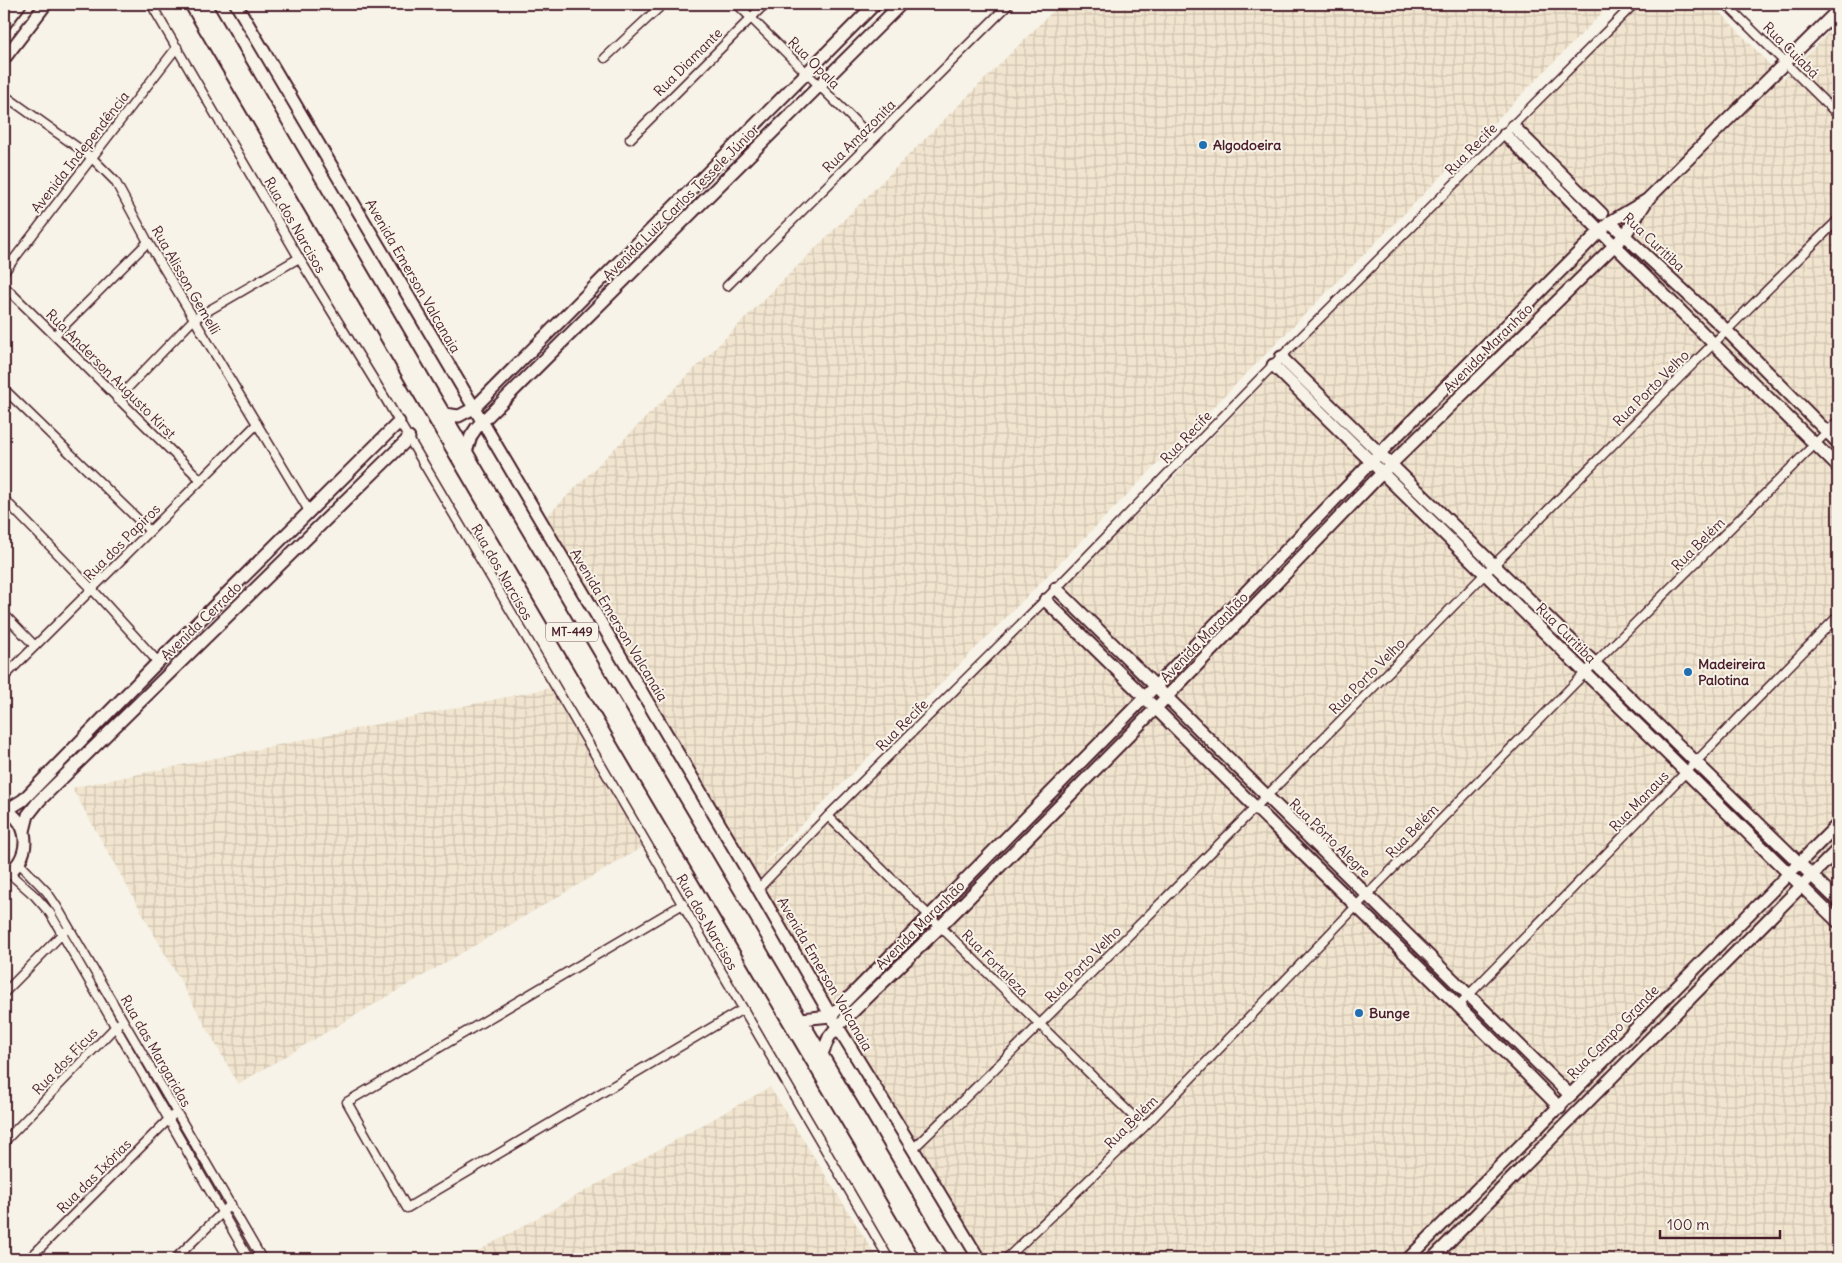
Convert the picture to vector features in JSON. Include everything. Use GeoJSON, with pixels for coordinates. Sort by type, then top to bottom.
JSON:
{"type":"FeatureCollection","features":[{"type":"Feature","properties":{"kind":"main road","name":"MT-449"},"geometry":{"type":"LineString","coordinates":[[191,4],[929,1259]]}},
{"type":"Feature","properties":{"kind":"main road","name":"MT-449"},"geometry":{"type":"LineString","coordinates":[[204,4],[942,1259]]}},
{"type":"Feature","properties":{"kind":"street"},"geometry":{"type":"LineString","coordinates":[[4,25],[20,4]]}},
{"type":"Feature","properties":{"kind":"street"},"geometry":{"type":"LineString","coordinates":[[4,59],[46,4]]}},
{"type":"Feature","properties":{"kind":"street","name":"Rua dos Narcisos"},"geometry":{"type":"LineString","coordinates":[[151,4],[299,258],[409,438],[890,1259]]}},
{"type":"Feature","properties":{"kind":"street","name":"Avenida Emerson Valcanaia"},"geometry":{"type":"LineString","coordinates":[[236,4],[831,1016],[979,1259]]}},
{"type":"Feature","properties":{"kind":"street"},"geometry":{"type":"LineString","coordinates":[[605,58],[663,4]]}},
{"type":"Feature","properties":{"kind":"street","name":"Rua Opala"},"geometry":{"type":"LineString","coordinates":[[737,4],[873,139]]}},
{"type":"Feature","properties":{"kind":"street","name":"Rua Diamante"},"geometry":{"type":"LineString","coordinates":[[630,139],[765,4]]}},
{"type":"Feature","properties":{"kind":"street","name":"Avenida Luiz Carlos Tessele Júnior"},"geometry":{"type":"LineString","coordinates":[[474,408],[875,4]]}},
{"type":"Feature","properties":{"kind":"street","name":"Avenida Luiz Carlos Tessele Júnior"},"geometry":{"type":"LineString","coordinates":[[466,452],[471,436],[482,423],[901,4]]}},
{"type":"Feature","properties":{"kind":"street","name":"Rua Amazonita"},"geometry":{"type":"LineString","coordinates":[[727,286],[1009,4]]}},
{"type":"Feature","properties":{"kind":"street","name":"Rua Recife"},"geometry":{"type":"LineString","coordinates":[[758,889],[828,816],[1045,600],[1277,361],[1634,4]]}},
{"type":"Feature","properties":{"kind":"street","name":"Rua Cuiabá"},"geometry":{"type":"LineString","coordinates":[[1726,4],[1838,115]]}},
{"type":"Feature","properties":{"kind":"street"},"geometry":{"type":"LineString","coordinates":[[1648,199],[1838,10]]}},
{"type":"Feature","properties":{"kind":"street","name":"Avenida Independência"},"geometry":{"type":"LineString","coordinates":[[4,272],[177,47]]}},
{"type":"Feature","properties":{"kind":"street","name":"Rua Alisson Gemelli"},"geometry":{"type":"LineString","coordinates":[[4,95],[91,157],[109,173],[148,242],[309,510]]}},
{"type":"Feature","properties":{"kind":"street"},"geometry":{"type":"LineString","coordinates":[[1509,130],[1600,231],[1838,466]]}},
{"type":"Feature","properties":{"kind":"street","name":"Rua Curitiba"},"geometry":{"type":"LineString","coordinates":[[1509,130],[1726,330],[1838,443]]}},
{"type":"Feature","properties":{"kind":"street","name":"Avenida Maranhão"},"geometry":{"type":"LineString","coordinates":[[831,1016],[1146,697],[1371,462],[1600,231],[1606,218],[1648,199]]}},
{"type":"Feature","properties":{"kind":"street","name":"Avenida Maranhão"},"geometry":{"type":"LineString","coordinates":[[822,1054],[829,1037],[838,1027],[940,927],[1156,708],[1382,473],[1624,235],[1648,199]]}},
{"type":"Feature","properties":{"kind":"street","name":"Rua Porto Velho"},"geometry":{"type":"LineString","coordinates":[[913,1149],[1040,1025],[1713,343],[1838,220]]}},
{"type":"Feature","properties":{"kind":"street"},"geometry":{"type":"LineString","coordinates":[[55,335],[148,242]]}},
{"type":"Feature","properties":{"kind":"street"},"geometry":{"type":"LineString","coordinates":[[117,399],[194,319],[299,258]]}},
{"type":"Feature","properties":{"kind":"street","name":"Rua Anderson Augusto Kirst"},"geometry":{"type":"LineString","coordinates":[[4,286],[201,480]]}},
{"type":"Feature","properties":{"kind":"street","name":"Rua Curitiba"},"geometry":{"type":"LineString","coordinates":[[1277,361],[1380,454],[1838,901]]}},
{"type":"Feature","properties":{"kind":"street","name":"Rua Curitiba"},"geometry":{"type":"LineString","coordinates":[[1277,361],[1371,462],[1838,922]]}},
{"type":"Feature","properties":{"kind":"street"},"geometry":{"type":"LineString","coordinates":[[4,389],[150,531]]}},
{"type":"Feature","properties":{"kind":"street"},"geometry":{"type":"LineString","coordinates":[[444,414],[459,416],[474,408]]}},
{"type":"Feature","properties":{"kind":"street","name":"Rua Belém"},"geometry":{"type":"LineString","coordinates":[[1006,1259],[1144,1127],[1356,906],[1585,673],[1838,421]]}},
{"type":"Feature","properties":{"kind":"street","name":"Avenida Cerrado"},"geometry":{"type":"LineString","coordinates":[[5,810],[23,800],[309,510],[399,422]]}},
{"type":"Feature","properties":{"kind":"street","name":"Rua dos Papiros"},"geometry":{"type":"LineString","coordinates":[[4,677],[257,424]]}},
{"type":"Feature","properties":{"kind":"street","name":"Avenida Cerrado"},"geometry":{"type":"LineString","coordinates":[[19,863],[24,851],[24,831],[28,815],[39,801],[409,438]]}},
{"type":"Feature","properties":{"kind":"street"},"geometry":{"type":"LineString","coordinates":[[4,499],[92,589],[158,662]]}},
{"type":"Feature","properties":{"kind":"street","name":"Rua Pôrto Alegre"},"geometry":{"type":"LineString","coordinates":[[1056,588],[1326,856],[1503,1027],[1572,1096],[1582,1110]]}},
{"type":"Feature","properties":{"kind":"street"},"geometry":{"type":"LineString","coordinates":[[1045,600],[1492,1037],[1572,1120]]}},
{"type":"Feature","properties":{"kind":"street"},"geometry":{"type":"LineString","coordinates":[[4,614],[35,646]]}},
{"type":"Feature","properties":{"kind":"street","name":"Rua Manaus"},"geometry":{"type":"LineString","coordinates":[[1458,1005],[1838,616]]}},
{"type":"Feature","properties":{"kind":"street"},"geometry":{"type":"LineString","coordinates":[[5,810],[17,819],[24,831]]}},
{"type":"Feature","properties":{"kind":"street","name":"Rua Fortaleza"},"geometry":{"type":"LineString","coordinates":[[828,816],[1144,1127]]}},
{"type":"Feature","properties":{"kind":"street","name":"Rua Campo Grande"},"geometry":{"type":"LineString","coordinates":[[1408,1259],[1572,1096],[1838,824]]}},
{"type":"Feature","properties":{"kind":"street"},"geometry":{"type":"LineString","coordinates":[[1762,847],[1773,838]]}},
{"type":"Feature","properties":{"kind":"street"},"geometry":{"type":"LineString","coordinates":[[1432,1259],[1582,1110],[1838,849]]}},
{"type":"Feature","properties":{"kind":"street"},"geometry":{"type":"LineString","coordinates":[[1316,867],[1326,856]]}},
{"type":"Feature","properties":{"kind":"street"},"geometry":{"type":"LineString","coordinates":[[6,874],[19,863]]}},
{"type":"Feature","properties":{"kind":"street","name":"Rua das Margaridas"},"geometry":{"type":"LineString","coordinates":[[19,863],[47,892],[69,927],[262,1259]]}},
{"type":"Feature","properties":{"kind":"street","name":"Rua das Margaridas"},"geometry":{"type":"LineString","coordinates":[[6,874],[36,896],[50,913],[249,1259]]}},
{"type":"Feature","properties":{"kind":"street"},"geometry":{"type":"LineString","coordinates":[[683,904],[347,1102],[407,1208],[743,1009]]}},
{"type":"Feature","properties":{"kind":"street"},"geometry":{"type":"LineString","coordinates":[[4,993],[69,927]]}},
{"type":"Feature","properties":{"kind":"street"},"geometry":{"type":"LineString","coordinates":[[1416,964],[1427,953]]}},
{"type":"Feature","properties":{"kind":"street"},"geometry":{"type":"LineString","coordinates":[[801,1019],[831,1016]]}},
{"type":"Feature","properties":{"kind":"street","name":"Rua dos Fícus"},"geometry":{"type":"LineString","coordinates":[[4,1142],[123,1020]]}},
{"type":"Feature","properties":{"kind":"street"},"geometry":{"type":"LineString","coordinates":[[1492,1037],[1503,1027]]}},
{"type":"Feature","properties":{"kind":"street"},"geometry":{"type":"LineString","coordinates":[[1517,1064],[1528,1052]]}},
{"type":"Feature","properties":{"kind":"street","name":"Rua das Ixórias"},"geometry":{"type":"LineString","coordinates":[[29,1259],[177,1111]]}},
{"type":"Feature","properties":{"kind":"street"},"geometry":{"type":"LineString","coordinates":[[175,1259],[231,1204]]}},
{"type":"Feature","properties":{"kind":"shaded area"},"geometry":{"type":"Polygon","coordinates":[[[1060,4],[1611,4],[756,871],[831,807],[1157,495],[1276,370],[1642,4],[1713,4],[1783,79],[1838,23],[1838,1259],[982,1259],[840,1025],[541,522],[1060,4]]]}},
{"type":"Feature","properties":{"kind":"shaded area"},"geometry":{"type":"Polygon","coordinates":[[[550,688],[643,847],[238,1084],[72,788],[550,688]]]}},
{"type":"Feature","properties":{"kind":"shaded area"},"geometry":{"type":"Polygon","coordinates":[[[770,1087],[878,1259],[464,1259],[770,1087]]]}},
{"type":"Feature","properties":{"kind":"place","name":"Algodoeira"},"geometry":{"type":"Point","coordinates":[1203,145]}},
{"type":"Feature","properties":{"kind":"place","name":"Madeireira Palotina"},"geometry":{"type":"Point","coordinates":[1688,672]}},
{"type":"Feature","properties":{"kind":"place","name":"Bunge"},"geometry":{"type":"Point","coordinates":[1359,1013]}}]}
